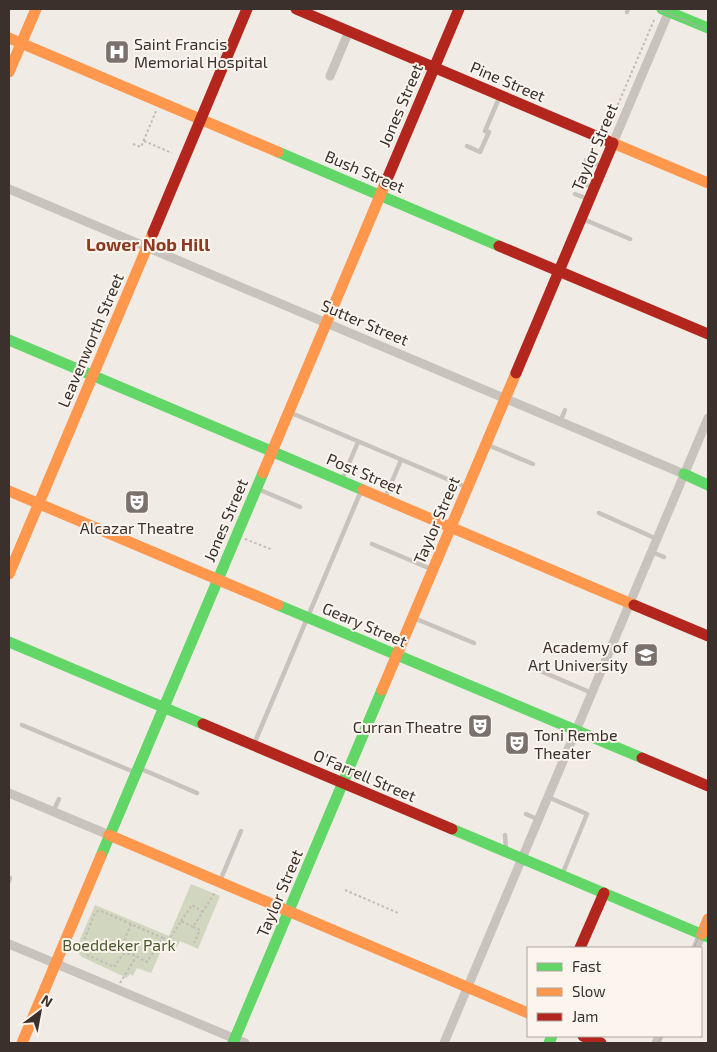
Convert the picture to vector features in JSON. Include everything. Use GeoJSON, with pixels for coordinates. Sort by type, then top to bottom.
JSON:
{"type":"FeatureCollection","features":[{"type":"Feature","properties":{"kind":"main road"},"geometry":{"type":"LineString","coordinates":[[9,72],[36,9]]}},
{"type":"Feature","properties":{"kind":"main road","name":"Leavenworth Street"},"geometry":{"type":"LineString","coordinates":[[9,574],[247,9]]}},
{"type":"Feature","properties":{"kind":"main road","name":"Pine Street"},"geometry":{"type":"LineString","coordinates":[[296,9],[708,183]]}},
{"type":"Feature","properties":{"kind":"main road","name":"Jones Street"},"geometry":{"type":"LineString","coordinates":[[22,1043],[459,9]]}},
{"type":"Feature","properties":{"kind":"main road"},"geometry":{"type":"LineString","coordinates":[[667,10],[708,28]]}},
{"type":"Feature","properties":{"kind":"main road","name":"Bush Street"},"geometry":{"type":"LineString","coordinates":[[9,38],[708,334]]}},
{"type":"Feature","properties":{"kind":"main road","name":"Taylor Street"},"geometry":{"type":"LineString","coordinates":[[237,1042],[288,911],[613,143]]}},
{"type":"Feature","properties":{"kind":"main road","name":"Post Street"},"geometry":{"type":"LineString","coordinates":[[9,340],[708,636]]}},
{"type":"Feature","properties":{"kind":"main road","name":"Sutter Street"},"geometry":{"type":"LineString","coordinates":[[684,474],[708,485]]}},
{"type":"Feature","properties":{"kind":"main road","name":"Geary Street"},"geometry":{"type":"LineString","coordinates":[[9,491],[708,786]]}},
{"type":"Feature","properties":{"kind":"main road","name":"O'Farrell Street"},"geometry":{"type":"LineString","coordinates":[[9,642],[705,936]]}},
{"type":"Feature","properties":{"kind":"main road"},"geometry":{"type":"LineString","coordinates":[[109,835],[218,886],[288,911],[527,1012]]}},
{"type":"Feature","properties":{"kind":"main road"},"geometry":{"type":"LineString","coordinates":[[580,947],[604,893]]}},
{"type":"Feature","properties":{"kind":"main road"},"geometry":{"type":"LineString","coordinates":[[705,936],[708,919]]}},
{"type":"Feature","properties":{"kind":"main road"},"geometry":{"type":"LineString","coordinates":[[586,1037],[601,1043]]}},
{"type":"Feature","properties":{"kind":"street","name":"Taylor Street"},"geometry":{"type":"LineString","coordinates":[[613,143],[667,10]]}},
{"type":"Feature","properties":{"kind":"street"},"geometry":{"type":"LineString","coordinates":[[330,76],[349,31]]}},
{"type":"Feature","properties":{"kind":"street","name":"Sutter Street"},"geometry":{"type":"LineString","coordinates":[[9,189],[684,474]]}},
{"type":"Feature","properties":{"kind":"street"},"geometry":{"type":"LineString","coordinates":[[444,1043],[708,418]]}},
{"type":"Feature","properties":{"kind":"street"},"geometry":{"type":"LineString","coordinates":[[9,793],[109,835]]}},
{"type":"Feature","properties":{"kind":"street"},"geometry":{"type":"LineString","coordinates":[[697,947],[705,936]]}},
{"type":"Feature","properties":{"kind":"street"},"geometry":{"type":"LineString","coordinates":[[9,944],[237,1042]]}},
{"type":"Feature","properties":{"kind":"lane"},"geometry":{"type":"LineString","coordinates":[[467,146],[480,152],[489,132],[485,131],[500,95]]}},
{"type":"Feature","properties":{"kind":"lane"},"geometry":{"type":"LineString","coordinates":[[586,160],[603,167]]}},
{"type":"Feature","properties":{"kind":"lane"},"geometry":{"type":"LineString","coordinates":[[577,181],[594,188]]}},
{"type":"Feature","properties":{"kind":"lane"},"geometry":{"type":"LineString","coordinates":[[575,194],[589,200]]}},
{"type":"Feature","properties":{"kind":"lane"},"geometry":{"type":"LineString","coordinates":[[581,219],[630,239]]}},
{"type":"Feature","properties":{"kind":"lane"},"geometry":{"type":"LineString","coordinates":[[560,422],[565,410]]}},
{"type":"Feature","properties":{"kind":"lane"},"geometry":{"type":"LineString","coordinates":[[288,412],[467,488]]}},
{"type":"Feature","properties":{"kind":"lane"},"geometry":{"type":"LineString","coordinates":[[342,481],[358,442]]}},
{"type":"Feature","properties":{"kind":"lane"},"geometry":{"type":"LineString","coordinates":[[486,444],[533,464]]}},
{"type":"Feature","properties":{"kind":"lane"},"geometry":{"type":"LineString","coordinates":[[384,499],[401,460]]}},
{"type":"Feature","properties":{"kind":"lane"},"geometry":{"type":"LineString","coordinates":[[256,488],[300,507]]}},
{"type":"Feature","properties":{"kind":"lane"},"geometry":{"type":"LineString","coordinates":[[253,745],[361,489]]}},
{"type":"Feature","properties":{"kind":"lane"},"geometry":{"type":"LineString","coordinates":[[599,513],[657,539]]}},
{"type":"Feature","properties":{"kind":"lane"},"geometry":{"type":"LineString","coordinates":[[372,544],[433,570]]}},
{"type":"Feature","properties":{"kind":"lane"},"geometry":{"type":"LineString","coordinates":[[652,552],[664,557]]}},
{"type":"Feature","properties":{"kind":"lane"},"geometry":{"type":"LineString","coordinates":[[412,618],[474,643]]}},
{"type":"Feature","properties":{"kind":"lane"},"geometry":{"type":"LineString","coordinates":[[531,668],[592,694]]}},
{"type":"Feature","properties":{"kind":"lane"},"geometry":{"type":"LineString","coordinates":[[22,724],[197,793]]}},
{"type":"Feature","properties":{"kind":"lane"},"geometry":{"type":"LineString","coordinates":[[548,798],[587,814],[561,876]]}},
{"type":"Feature","properties":{"kind":"lane"},"geometry":{"type":"LineString","coordinates":[[53,812],[59,799]]}},
{"type":"Feature","properties":{"kind":"lane"},"geometry":{"type":"LineString","coordinates":[[526,814],[539,820]]}},
{"type":"Feature","properties":{"kind":"lane"},"geometry":{"type":"LineString","coordinates":[[218,886],[241,831]]}},
{"type":"Feature","properties":{"kind":"lane"},"geometry":{"type":"LineString","coordinates":[[505,835],[506,852]]}},
{"type":"Feature","properties":{"kind":"path"},"geometry":{"type":"LineString","coordinates":[[608,128],[654,20]]}},
{"type":"Feature","properties":{"kind":"path"},"geometry":{"type":"LineString","coordinates":[[132,144],[141,147],[160,102]]}},
{"type":"Feature","properties":{"kind":"path"},"geometry":{"type":"LineString","coordinates":[[143,141],[172,153]]}},
{"type":"Feature","properties":{"kind":"path"},"geometry":{"type":"LineString","coordinates":[[236,535],[273,550]]}},
{"type":"Feature","properties":{"kind":"path"},"geometry":{"type":"LineString","coordinates":[[193,926],[218,886]]}},
{"type":"Feature","properties":{"kind":"path"},"geometry":{"type":"LineString","coordinates":[[345,890],[398,912]]}},
{"type":"Feature","properties":{"kind":"path"},"geometry":{"type":"LineString","coordinates":[[132,954],[123,954],[114,967],[84,952],[82,945],[95,913],[101,911],[168,940],[192,905],[203,912]]}},
{"type":"Feature","properties":{"kind":"path"},"geometry":{"type":"LineString","coordinates":[[181,921],[200,930],[194,942]]}},
{"type":"Feature","properties":{"kind":"path"},"geometry":{"type":"LineString","coordinates":[[131,924],[123,943],[132,954],[148,962],[163,938]]}},
{"type":"Feature","properties":{"kind":"path"},"geometry":{"type":"LineString","coordinates":[[83,930],[88,932]]}},
{"type":"Feature","properties":{"kind":"path"},"geometry":{"type":"LineString","coordinates":[[116,989],[137,957]]}},
{"type":"Feature","properties":{"kind":"green space","name":"Boeddeker Park"},"geometry":{"type":"Polygon","coordinates":[[[191,884],[220,896],[198,949],[180,941],[177,947],[165,942],[151,973],[137,968],[133,976],[130,974],[127,978],[82,957],[78,953],[78,944],[95,905],[169,936],[191,884]]]}},
{"type":"Feature","properties":{"kind":"tram line"},"geometry":{"type":"LineString","coordinates":[[657,9],[708,30]]}},
{"type":"Feature","properties":{"kind":"tram line"},"geometry":{"type":"LineString","coordinates":[[694,947],[708,914]]}},
{"type":"Feature","properties":{"kind":"tram line"},"geometry":{"type":"LineString","coordinates":[[658,1043],[661,1037]]}},
{"type":"Feature","properties":{"kind":"traffic: fast"},"geometry":{"type":"LineString","coordinates":[[662,9],[708,28]]}},
{"type":"Feature","properties":{"kind":"traffic: fast"},"geometry":{"type":"LineString","coordinates":[[278,152],[499,246]]}},
{"type":"Feature","properties":{"kind":"traffic: fast"},"geometry":{"type":"LineString","coordinates":[[9,340],[363,490]]}},
{"type":"Feature","properties":{"kind":"traffic: fast"},"geometry":{"type":"LineString","coordinates":[[101,856],[263,473]]}},
{"type":"Feature","properties":{"kind":"traffic: fast"},"geometry":{"type":"LineString","coordinates":[[684,474],[708,485]]}},
{"type":"Feature","properties":{"kind":"traffic: fast"},"geometry":{"type":"LineString","coordinates":[[278,605],[642,758]]}},
{"type":"Feature","properties":{"kind":"traffic: fast"},"geometry":{"type":"LineString","coordinates":[[9,642],[203,724]]}},
{"type":"Feature","properties":{"kind":"traffic: fast"},"geometry":{"type":"LineString","coordinates":[[233,1043],[382,690]]}},
{"type":"Feature","properties":{"kind":"traffic: fast"},"geometry":{"type":"LineString","coordinates":[[452,829],[708,937]]}},
{"type":"Feature","properties":{"kind":"traffic: fast"},"geometry":{"type":"LineString","coordinates":[[549,1043],[552,1037]]}},
{"type":"Feature","properties":{"kind":"traffic: slow"},"geometry":{"type":"LineString","coordinates":[[9,72],[36,9]]}},
{"type":"Feature","properties":{"kind":"traffic: slow"},"geometry":{"type":"LineString","coordinates":[[9,38],[278,152]]}},
{"type":"Feature","properties":{"kind":"traffic: slow"},"geometry":{"type":"LineString","coordinates":[[608,141],[708,183]]}},
{"type":"Feature","properties":{"kind":"traffic: slow"},"geometry":{"type":"LineString","coordinates":[[263,473],[385,184]]}},
{"type":"Feature","properties":{"kind":"traffic: slow"},"geometry":{"type":"LineString","coordinates":[[9,574],[153,233]]}},
{"type":"Feature","properties":{"kind":"traffic: slow"},"geometry":{"type":"LineString","coordinates":[[382,690],[516,373]]}},
{"type":"Feature","properties":{"kind":"traffic: slow"},"geometry":{"type":"LineString","coordinates":[[363,490],[634,605]]}},
{"type":"Feature","properties":{"kind":"traffic: slow"},"geometry":{"type":"LineString","coordinates":[[9,491],[278,605]]}},
{"type":"Feature","properties":{"kind":"traffic: slow"},"geometry":{"type":"LineString","coordinates":[[109,835],[527,1013]]}},
{"type":"Feature","properties":{"kind":"traffic: slow"},"geometry":{"type":"LineString","coordinates":[[22,1043],[101,856]]}},
{"type":"Feature","properties":{"kind":"traffic: slow"},"geometry":{"type":"LineString","coordinates":[[702,934],[708,919]]}},
{"type":"Feature","properties":{"kind":"traffic: jam"},"geometry":{"type":"LineString","coordinates":[[153,233],[247,9]]}},
{"type":"Feature","properties":{"kind":"traffic: jam"},"geometry":{"type":"LineString","coordinates":[[296,9],[608,141]]}},
{"type":"Feature","properties":{"kind":"traffic: jam"},"geometry":{"type":"LineString","coordinates":[[385,184],[459,9]]}},
{"type":"Feature","properties":{"kind":"traffic: jam"},"geometry":{"type":"LineString","coordinates":[[516,373],[613,143]]}},
{"type":"Feature","properties":{"kind":"traffic: jam"},"geometry":{"type":"LineString","coordinates":[[499,246],[708,334]]}},
{"type":"Feature","properties":{"kind":"traffic: jam"},"geometry":{"type":"LineString","coordinates":[[634,605],[708,636]]}},
{"type":"Feature","properties":{"kind":"traffic: jam"},"geometry":{"type":"LineString","coordinates":[[203,724],[452,829]]}},
{"type":"Feature","properties":{"kind":"traffic: jam"},"geometry":{"type":"LineString","coordinates":[[642,758],[708,786]]}},
{"type":"Feature","properties":{"kind":"traffic: jam"},"geometry":{"type":"LineString","coordinates":[[580,947],[604,893]]}},
{"type":"Feature","properties":{"kind":"traffic: jam"},"geometry":{"type":"LineString","coordinates":[[586,1037],[601,1043]]}},
{"type":"Feature","properties":{"kind":"place","name":"Saint Francis Memorial Hospital"},"geometry":{"type":"Point","coordinates":[117,52]}},
{"type":"Feature","properties":{"kind":"place","name":"Alcazar Theatre"},"geometry":{"type":"Point","coordinates":[137,502]}},
{"type":"Feature","properties":{"kind":"place","name":"Academy of Art University"},"geometry":{"type":"Point","coordinates":[646,655]}},
{"type":"Feature","properties":{"kind":"place","name":"Curran Theatre"},"geometry":{"type":"Point","coordinates":[480,726]}},
{"type":"Feature","properties":{"kind":"place","name":"Toni Rembe Theater"},"geometry":{"type":"Point","coordinates":[517,743]}},
{"type":"Feature","properties":{"kind":"district","name":"Lower Nob Hill"},"geometry":{"type":"Point","coordinates":[148,244]}}]}
